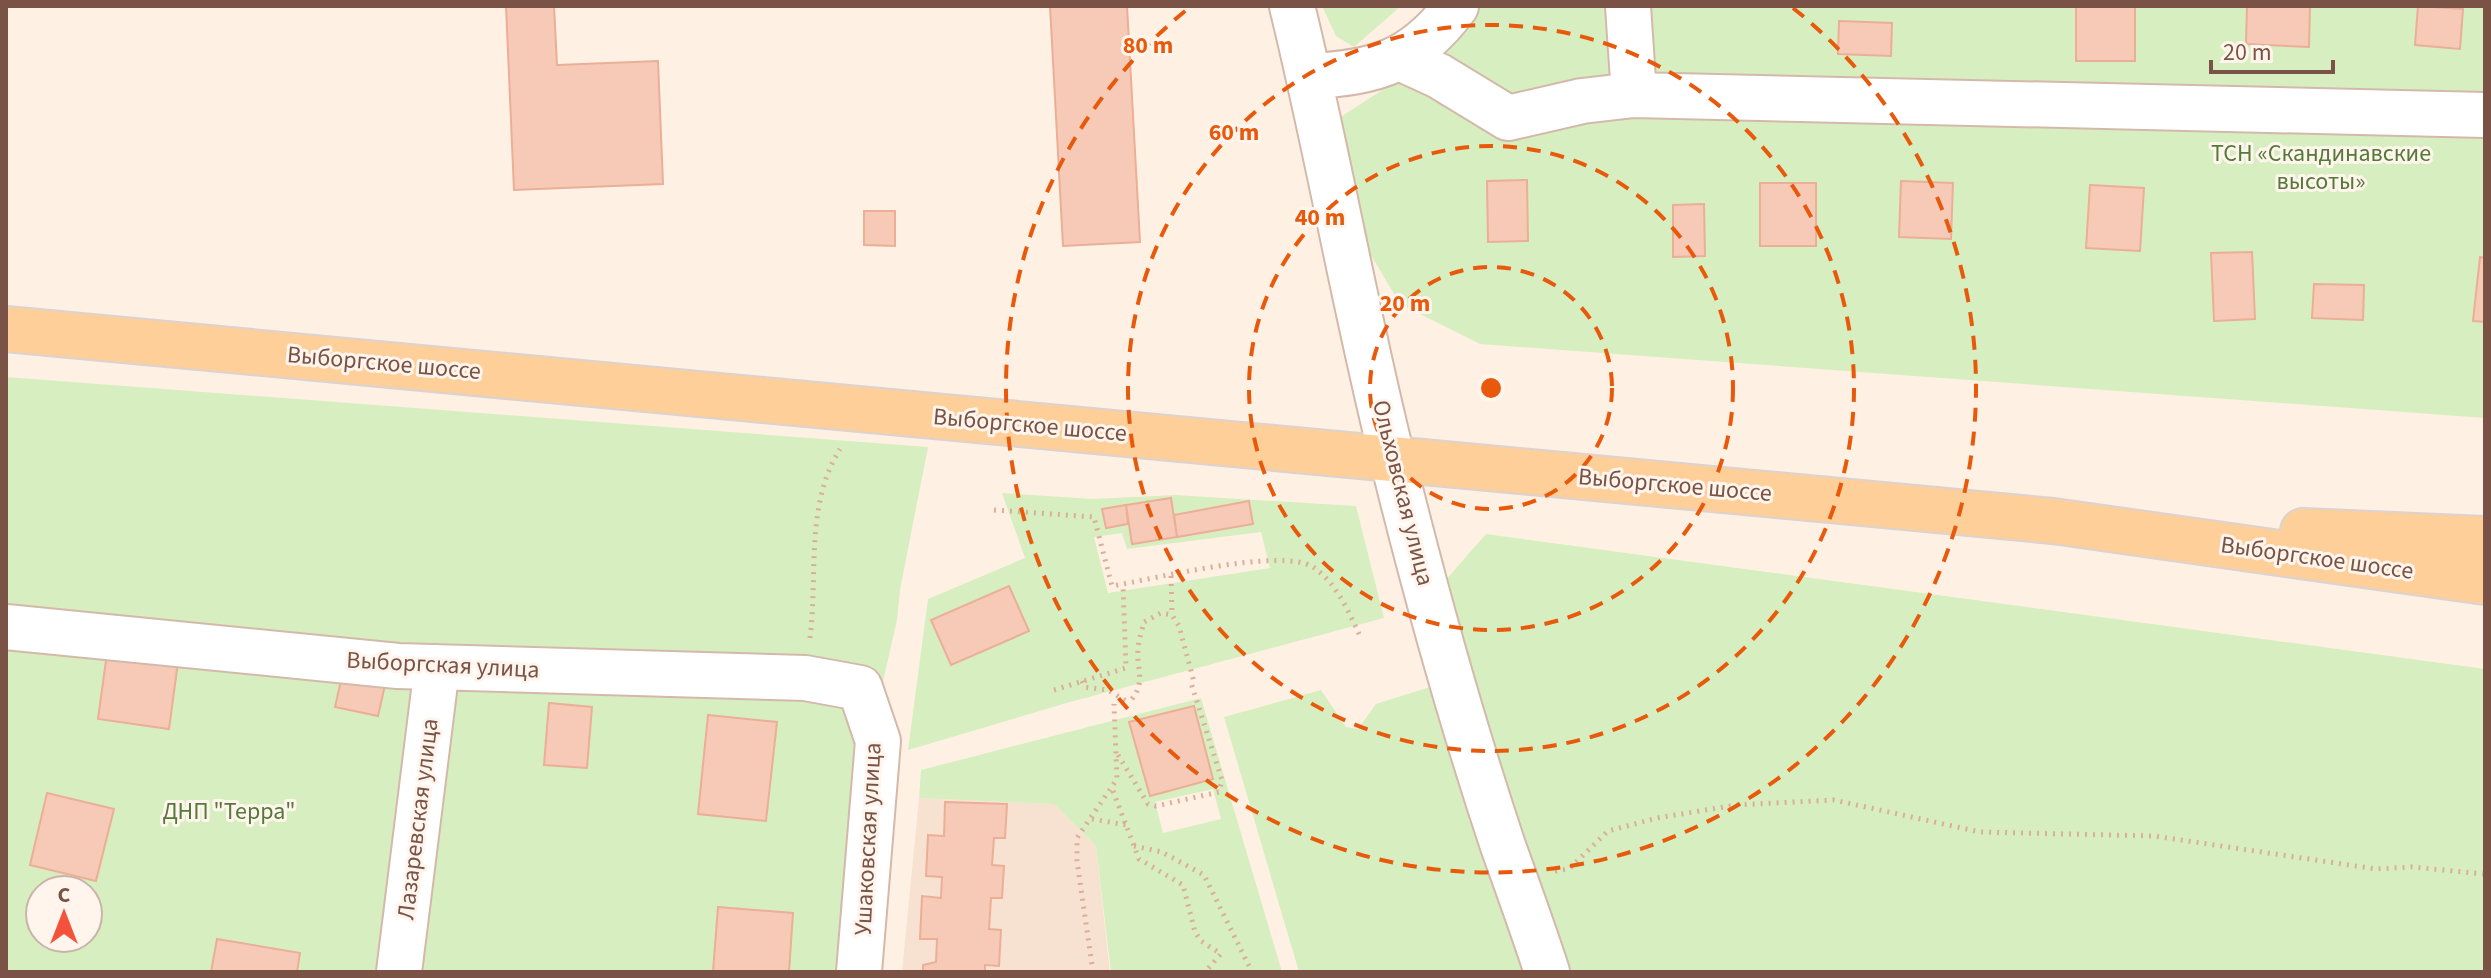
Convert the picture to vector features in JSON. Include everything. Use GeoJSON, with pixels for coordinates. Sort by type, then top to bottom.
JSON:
{"type":"FeatureCollection","features":[{"type":"Feature","properties":{"kind":"main road","name":"Выборгское шоссе"},"geometry":{"type":"LineString","coordinates":[[6,329],[2053,521],[2485,582]]}},
{"type":"Feature","properties":{"kind":"main road","name":"Выборгское шоссе"},"geometry":{"type":"LineString","coordinates":[[2053,521],[2485,539]]}},
{"type":"Feature","properties":{"kind":"street","name":"Ольховская улица"},"geometry":{"type":"LineString","coordinates":[[1292,6],[1393,460],[1452,680],[1547,972]]}},
{"type":"Feature","properties":{"kind":"street"},"geometry":{"type":"LineString","coordinates":[[1309,76],[1330,75],[1402,59],[1434,36],[1456,6]]}},
{"type":"Feature","properties":{"kind":"street"},"geometry":{"type":"LineString","coordinates":[[1628,6],[1634,95]]}},
{"type":"Feature","properties":{"kind":"street"},"geometry":{"type":"LineString","coordinates":[[1402,59],[1439,76],[1508,118],[1582,101],[1634,95],[2485,115]]}},
{"type":"Feature","properties":{"kind":"street","name":"Выборгская улица"},"geometry":{"type":"LineString","coordinates":[[6,627],[382,665],[805,678],[860,688],[866,707]]}},
{"type":"Feature","properties":{"kind":"street","name":"Лазаревская улица"},"geometry":{"type":"LineString","coordinates":[[399,972],[437,667]]}},
{"type":"Feature","properties":{"kind":"street","name":"Ушаковская улица"},"geometry":{"type":"LineString","coordinates":[[859,972],[878,741],[866,707]]}},
{"type":"Feature","properties":{"kind":"path"},"geometry":{"type":"LineString","coordinates":[[805,678],[822,485],[846,439]]}},
{"type":"Feature","properties":{"kind":"path"},"geometry":{"type":"LineString","coordinates":[[994,510],[1094,517],[1112,586],[1268,558],[1297,559],[1315,568],[1327,581],[1342,600],[1361,638]]}},
{"type":"Feature","properties":{"kind":"path"},"geometry":{"type":"LineString","coordinates":[[1117,755],[1148,804],[1156,806],[1219,792],[1222,780],[1179,626],[1172,615],[1171,576]]}},
{"type":"Feature","properties":{"kind":"path"},"geometry":{"type":"LineString","coordinates":[[1054,690],[1126,668],[1123,584]]}},
{"type":"Feature","properties":{"kind":"path"},"geometry":{"type":"LineString","coordinates":[[1082,681],[1085,687],[1108,690],[1129,700],[1139,690],[1142,674],[1138,649],[1144,622],[1161,613],[1172,615]]}},
{"type":"Feature","properties":{"kind":"path"},"geometry":{"type":"LineString","coordinates":[[1093,972],[1077,861],[1077,838],[1113,790],[1117,779],[1114,704]]}},
{"type":"Feature","properties":{"kind":"path"},"geometry":{"type":"LineString","coordinates":[[1113,790],[1134,846],[1146,866],[1183,885],[1195,932],[1201,941],[1221,954],[1205,972]]}},
{"type":"Feature","properties":{"kind":"path"},"geometry":{"type":"LineString","coordinates":[[1516,877],[1569,869],[1608,831],[1657,818],[1736,805],[1834,800],[1980,832],[2154,836],[2376,869],[2412,867],[2485,874]]}},
{"type":"Feature","properties":{"kind":"path"},"geometry":{"type":"LineString","coordinates":[[1091,819],[1126,825]]}},
{"type":"Feature","properties":{"kind":"path"},"geometry":{"type":"LineString","coordinates":[[1134,846],[1162,852],[1204,875],[1252,972]]}},
{"type":"Feature","properties":{"kind":"shaded area"},"geometry":{"type":"Polygon","coordinates":[[[919,798],[1054,804],[1096,846],[1110,972],[902,972],[919,798]]]}},
{"type":"Feature","properties":{"kind":"green space"},"geometry":{"type":"Polygon","coordinates":[[[1322,6],[1401,6],[1354,47],[1336,36],[1322,6]]]}},
{"type":"Feature","properties":{"kind":"green space","name":"ТСН «Скандинавские высоты»"},"geometry":{"type":"Polygon","coordinates":[[[1475,6],[2485,6],[2485,418],[1480,344],[1400,304],[1359,235],[1337,144],[1342,116],[1432,58],[1475,6]]]}},
{"type":"Feature","properties":{"kind":"green space","name":"ДНП \"Терра\""},"geometry":{"type":"Polygon","coordinates":[[[6,377],[928,447],[897,620],[873,725],[859,972],[6,972],[6,377]]]}},
{"type":"Feature","properties":{"kind":"green space"},"geometry":{"type":"Polygon","coordinates":[[[1002,493],[1093,499],[1175,495],[1356,506],[1384,618],[1070,702],[908,750],[928,599],[1025,558],[1002,493]],[[1261,532],[1127,549],[1122,533],[1094,537],[1108,593],[1270,568],[1261,532]]]}},
{"type":"Feature","properties":{"kind":"green space"},"geometry":{"type":"Polygon","coordinates":[[[1486,534],[2485,669],[2485,972],[1299,972],[1224,717],[1321,690],[1346,727],[1358,729],[1376,704],[1452,680],[1429,599],[1486,534]]]}},
{"type":"Feature","properties":{"kind":"green space"},"geometry":{"type":"Polygon","coordinates":[[[1201,698],[1282,972],[1111,972],[1096,846],[1054,804],[919,798],[921,770],[1201,698]],[[1213,789],[1155,802],[1163,833],[1221,819],[1213,789]]]}},
{"type":"Feature","properties":{"kind":"building"},"geometry":{"type":"Polygon","coordinates":[[[506,6],[554,6],[557,65],[658,61],[663,184],[514,190],[506,6]]]}},
{"type":"Feature","properties":{"kind":"building"},"geometry":{"type":"Polygon","coordinates":[[[1050,6],[1127,6],[1140,242],[1063,246],[1050,6]]]}},
{"type":"Feature","properties":{"kind":"building"},"geometry":{"type":"Polygon","coordinates":[[[2076,6],[2135,6],[2135,61],[2076,61],[2076,6]]]}},
{"type":"Feature","properties":{"kind":"building"},"geometry":{"type":"Polygon","coordinates":[[[2247,6],[2310,6],[2309,47],[2246,44],[2247,6]]]}},
{"type":"Feature","properties":{"kind":"building"},"geometry":{"type":"Polygon","coordinates":[[[2418,6],[2463,9],[2460,49],[2415,45],[2418,6]]]}},
{"type":"Feature","properties":{"kind":"building"},"geometry":{"type":"Polygon","coordinates":[[[1839,21],[1892,23],[1891,56],[1838,54],[1839,21]]]}},
{"type":"Feature","properties":{"kind":"building"},"geometry":{"type":"Polygon","coordinates":[[[1527,180],[1528,241],[1488,242],[1487,181],[1527,180]]]}},
{"type":"Feature","properties":{"kind":"building"},"geometry":{"type":"Polygon","coordinates":[[[1901,181],[1953,183],[1951,239],[1899,237],[1901,181]]]}},
{"type":"Feature","properties":{"kind":"building"},"geometry":{"type":"Polygon","coordinates":[[[1760,183],[1816,183],[1816,246],[1760,246],[1760,183]]]}},
{"type":"Feature","properties":{"kind":"building"},"geometry":{"type":"Polygon","coordinates":[[[2090,185],[2144,188],[2140,251],[2086,248],[2090,185]]]}},
{"type":"Feature","properties":{"kind":"building"},"geometry":{"type":"Polygon","coordinates":[[[1704,204],[1705,256],[1673,257],[1673,205],[1704,204]]]}},
{"type":"Feature","properties":{"kind":"building"},"geometry":{"type":"Polygon","coordinates":[[[864,211],[895,211],[895,246],[864,245],[864,211]]]}},
{"type":"Feature","properties":{"kind":"building"},"geometry":{"type":"Polygon","coordinates":[[[2252,252],[2255,319],[2214,321],[2211,253],[2252,252]]]}},
{"type":"Feature","properties":{"kind":"building"},"geometry":{"type":"Polygon","coordinates":[[[2480,257],[2485,258],[2485,322],[2473,321],[2480,257]]]}},
{"type":"Feature","properties":{"kind":"building"},"geometry":{"type":"Polygon","coordinates":[[[2314,284],[2364,285],[2363,320],[2312,318],[2314,284]]]}},
{"type":"Feature","properties":{"kind":"building"},"geometry":{"type":"Polygon","coordinates":[[[1171,498],[1177,537],[1132,544],[1126,505],[1171,498]]]}},
{"type":"Feature","properties":{"kind":"building"},"geometry":{"type":"Polygon","coordinates":[[[1249,501],[1253,524],[1177,537],[1174,515],[1249,501]]]}},
{"type":"Feature","properties":{"kind":"building"},"geometry":{"type":"Polygon","coordinates":[[[1126,505],[1128,524],[1106,528],[1102,509],[1126,505]]]}},
{"type":"Feature","properties":{"kind":"building"},"geometry":{"type":"Polygon","coordinates":[[[1009,586],[1029,631],[951,665],[931,620],[1009,586]]]}},
{"type":"Feature","properties":{"kind":"building"},"geometry":{"type":"Polygon","coordinates":[[[107,653],[178,662],[169,729],[98,719],[107,653]]]}},
{"type":"Feature","properties":{"kind":"building"},"geometry":{"type":"Polygon","coordinates":[[[344,667],[387,676],[378,716],[335,707],[344,667]]]}},
{"type":"Feature","properties":{"kind":"building"},"geometry":{"type":"Polygon","coordinates":[[[549,703],[592,707],[587,768],[544,765],[549,703]]]}},
{"type":"Feature","properties":{"kind":"building"},"geometry":{"type":"Polygon","coordinates":[[[1194,706],[1213,779],[1150,796],[1129,722],[1194,706]]]}},
{"type":"Feature","properties":{"kind":"building"},"geometry":{"type":"Polygon","coordinates":[[[708,715],[777,722],[766,821],[698,814],[708,715]]]}},
{"type":"Feature","properties":{"kind":"building"},"geometry":{"type":"Polygon","coordinates":[[[47,793],[114,809],[98,874],[67,874],[30,865],[47,793]]]}},
{"type":"Feature","properties":{"kind":"building"},"geometry":{"type":"Polygon","coordinates":[[[945,802],[1007,804],[1005,838],[994,838],[992,865],[1004,866],[1002,898],[991,898],[989,929],[1001,930],[999,966],[985,965],[985,972],[923,972],[923,965],[936,962],[937,939],[920,939],[922,896],[941,898],[942,877],[926,876],[928,835],[944,836],[945,802]]]}},
{"type":"Feature","properties":{"kind":"building"},"geometry":{"type":"Polygon","coordinates":[[[718,907],[793,913],[789,972],[713,972],[718,907]]]}},
{"type":"Feature","properties":{"kind":"building"},"geometry":{"type":"Polygon","coordinates":[[[217,939],[300,953],[297,972],[211,972],[217,939]]]}}]}
